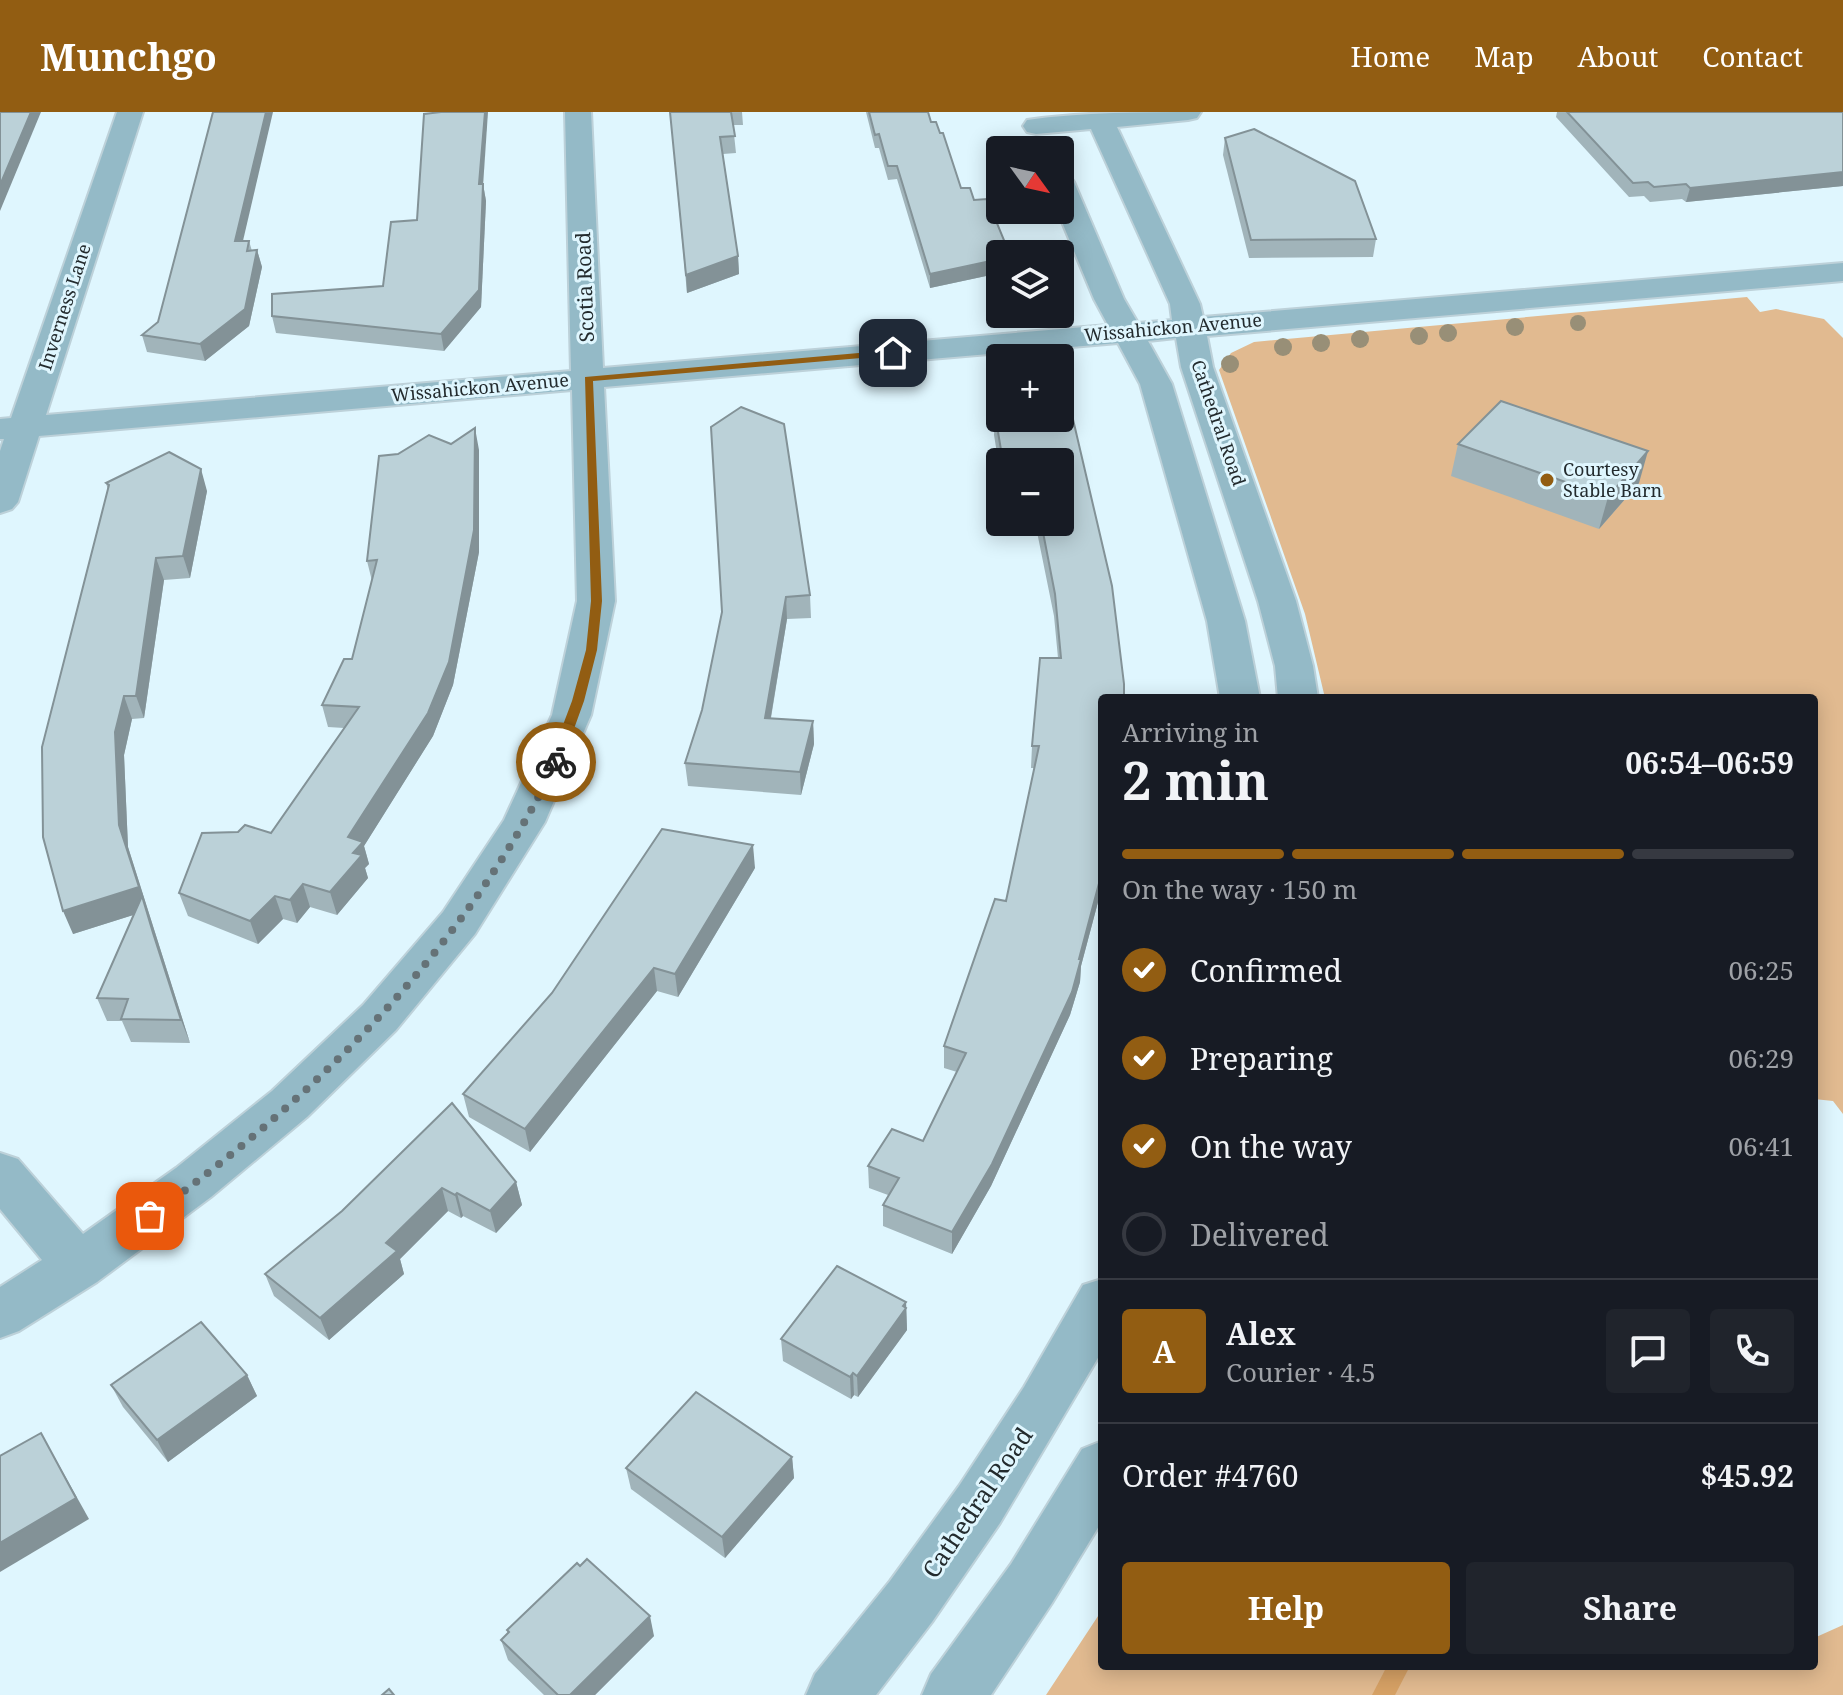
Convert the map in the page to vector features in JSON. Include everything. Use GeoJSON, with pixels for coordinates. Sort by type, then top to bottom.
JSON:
{"type":"FeatureCollection","features":[{"type":"Feature","properties":{"kind":"street","name":"Inverness Lane"},"geometry":{"type":"LineString","coordinates":[[0,502],[13,428],[130,112]]}},
{"type":"Feature","properties":{"kind":"street","name":"Scotia Road"},"geometry":{"type":"LineString","coordinates":[[0,1315],[79,1267],[249,1139],[389,1005],[445,940],[490,878],[530,815],[559,755],[578,701],[591,650],[597,554],[578,112]]}},
{"type":"Feature","properties":{"kind":"street"},"geometry":{"type":"LineString","coordinates":[[1038,129],[1099,116],[1188,112]]}},
{"type":"Feature","properties":{"kind":"street","name":"Cathedral Road"},"geometry":{"type":"LineString","coordinates":[[1099,116],[1177,280],[1191,327],[1197,367],[1277,601],[1294,666],[1298,694]]}},
{"type":"Feature","properties":{"kind":"street"},"geometry":{"type":"LineString","coordinates":[[1074,215],[1109,299],[1156,384],[1226,621],[1239,694]]}},
{"type":"Feature","properties":{"kind":"street","name":"Wissahickon Avenue"},"geometry":{"type":"LineString","coordinates":[[13,428],[1843,272]]}},
{"type":"Feature","properties":{"kind":"street"},"geometry":{"type":"LineString","coordinates":[[0,1173],[79,1267]]}},
{"type":"Feature","properties":{"kind":"street","name":"Cathedral Road"},"geometry":{"type":"LineString","coordinates":[[837,1695],[875,1650],[970,1520],[1048,1399],[1098,1308]]}},
{"type":"Feature","properties":{"kind":"street"},"geometry":{"type":"LineString","coordinates":[[953,1695],[985,1654],[1060,1540],[1098,1474]]}},
{"type":"Feature","properties":{"kind":"shaded area"},"geometry":{"type":"Polygon","coordinates":[[[1747,297],[1760,312],[1776,309],[1824,319],[1843,338],[1843,1114],[1833,1101],[1818,1099],[1818,694],[1324,694],[1305,614],[1219,370],[1231,353],[1254,342],[1747,297]]]}},
{"type":"Feature","properties":{"kind":"shaded area"},"geometry":{"type":"Polygon","coordinates":[[[1098,1616],[1098,1670],[1818,1670],[1818,1636],[1843,1625],[1843,1695],[1046,1695],[1098,1616]]]}},
{"type":"Feature","properties":{"kind":"building"},"geometry":{"type":"Polygon","coordinates":[[[0,112],[31,112],[0,185],[0,112]]]}},
{"type":"Feature","properties":{"kind":"building"},"geometry":{"type":"Polygon","coordinates":[[[213,112],[266,112],[235,241],[249,241],[247,251],[257,250],[245,309],[200,344],[142,335],[158,322],[213,112]]]}},
{"type":"Feature","properties":{"kind":"building"},"geometry":{"type":"Polygon","coordinates":[[[485,112],[479,184],[483,184],[479,290],[441,334],[272,316],[272,294],[383,286],[391,222],[417,220],[424,114],[485,112]]]}},
{"type":"Feature","properties":{"kind":"building"},"geometry":{"type":"Polygon","coordinates":[[[670,112],[731,112],[735,136],[720,137],[738,256],[686,275],[670,112]]]}},
{"type":"Feature","properties":{"kind":"building"},"geometry":{"type":"Polygon","coordinates":[[[869,112],[928,112],[931,122],[936,122],[940,133],[943,133],[961,188],[970,188],[974,200],[986,199],[986,224],[997,224],[1004,240],[986,240],[986,262],[930,274],[897,166],[888,166],[879,134],[875,135],[869,112]]]}},
{"type":"Feature","properties":{"kind":"building"},"geometry":{"type":"Polygon","coordinates":[[[1567,112],[1843,112],[1843,172],[1690,188],[1686,184],[1654,187],[1648,182],[1633,183],[1567,112]]]}},
{"type":"Feature","properties":{"kind":"building"},"geometry":{"type":"Polygon","coordinates":[[[1254,129],[1355,181],[1376,239],[1251,240],[1225,138],[1254,129]]]}},
{"type":"Feature","properties":{"kind":"building"},"geometry":{"type":"Polygon","coordinates":[[[1501,401],[1648,451],[1608,497],[1458,444],[1501,401]]]}},
{"type":"Feature","properties":{"kind":"building"},"geometry":{"type":"Polygon","coordinates":[[[741,407],[784,424],[810,595],[786,597],[765,718],[813,721],[800,772],[685,763],[702,710],[722,612],[711,427],[741,407]]]}},
{"type":"Feature","properties":{"kind":"building"},"geometry":{"type":"Polygon","coordinates":[[[1074,424],[1112,586],[1124,694],[1098,694],[1098,887],[1072,992],[992,1164],[952,1232],[883,1205],[899,1178],[868,1166],[892,1129],[923,1141],[966,1053],[944,1046],[995,899],[1006,901],[1039,746],[1032,746],[1040,658],[1061,658],[1055,594],[1044,536],[1074,536],[1074,448],[1001,448],[998,432],[1074,432],[1074,424]]]}},
{"type":"Feature","properties":{"kind":"building"},"geometry":{"type":"Polygon","coordinates":[[[475,428],[474,530],[449,662],[428,713],[348,837],[363,842],[353,853],[362,855],[330,892],[303,884],[290,900],[275,896],[250,921],[179,893],[202,833],[238,832],[245,825],[271,833],[359,707],[322,705],[344,659],[352,659],[377,560],[367,561],[379,456],[398,454],[429,435],[451,444],[475,428]]]}},
{"type":"Feature","properties":{"kind":"building"},"geometry":{"type":"Polygon","coordinates":[[[169,452],[201,469],[183,556],[156,558],[136,696],[124,696],[115,732],[119,825],[139,887],[63,911],[43,837],[42,747],[109,485],[106,483],[169,452]]]}},
{"type":"Feature","properties":{"kind":"building"},"geometry":{"type":"Polygon","coordinates":[[[662,829],[753,845],[675,974],[654,968],[525,1129],[463,1094],[552,993],[662,829]]]}},
{"type":"Feature","properties":{"kind":"building"},"geometry":{"type":"Polygon","coordinates":[[[142,896],[181,1020],[121,1019],[128,999],[97,998],[142,896]]]}},
{"type":"Feature","properties":{"kind":"building"},"geometry":{"type":"Polygon","coordinates":[[[452,1103],[516,1182],[490,1211],[442,1188],[386,1243],[397,1251],[320,1318],[265,1274],[342,1211],[452,1103]]]}},
{"type":"Feature","properties":{"kind":"building"},"geometry":{"type":"Polygon","coordinates":[[[837,1266],[906,1302],[903,1306],[906,1308],[857,1376],[853,1373],[850,1377],[781,1339],[837,1266]]]}},
{"type":"Feature","properties":{"kind":"building"},"geometry":{"type":"Polygon","coordinates":[[[201,1322],[247,1375],[157,1440],[111,1385],[201,1322]]]}},
{"type":"Feature","properties":{"kind":"building"},"geometry":{"type":"Polygon","coordinates":[[[696,1392],[792,1457],[722,1537],[626,1468],[696,1392]]]}},
{"type":"Feature","properties":{"kind":"building"},"geometry":{"type":"Polygon","coordinates":[[[41,1433],[76,1498],[0,1543],[0,1456],[41,1433]]]}},
{"type":"Feature","properties":{"kind":"building"},"geometry":{"type":"Polygon","coordinates":[[[587,1559],[650,1616],[570,1695],[558,1695],[501,1640],[509,1632],[507,1630],[577,1563],[580,1566],[587,1559]]]}},
{"type":"Feature","properties":{"kind":"waterway"},"geometry":{"type":"LineString","coordinates":[[1383,1695],[1397,1670]]}},
{"type":"Feature","properties":{"kind":"way so far"},"geometry":{"type":"LineString","coordinates":[[150,1216],[249,1139],[389,1005],[445,940],[490,878],[530,815],[556,762]]}},
{"type":"Feature","properties":{"kind":"place","name":"Courtesy Stable Barn"},"geometry":{"type":"Point","coordinates":[1547,480]}},
{"type":"Feature","properties":{"kind":"route"},"geometry":{"type":"LineString","coordinates":[[556,762],[578,701],[591,650],[596,601],[597,554],[588,379],[893,353]]}}]}
